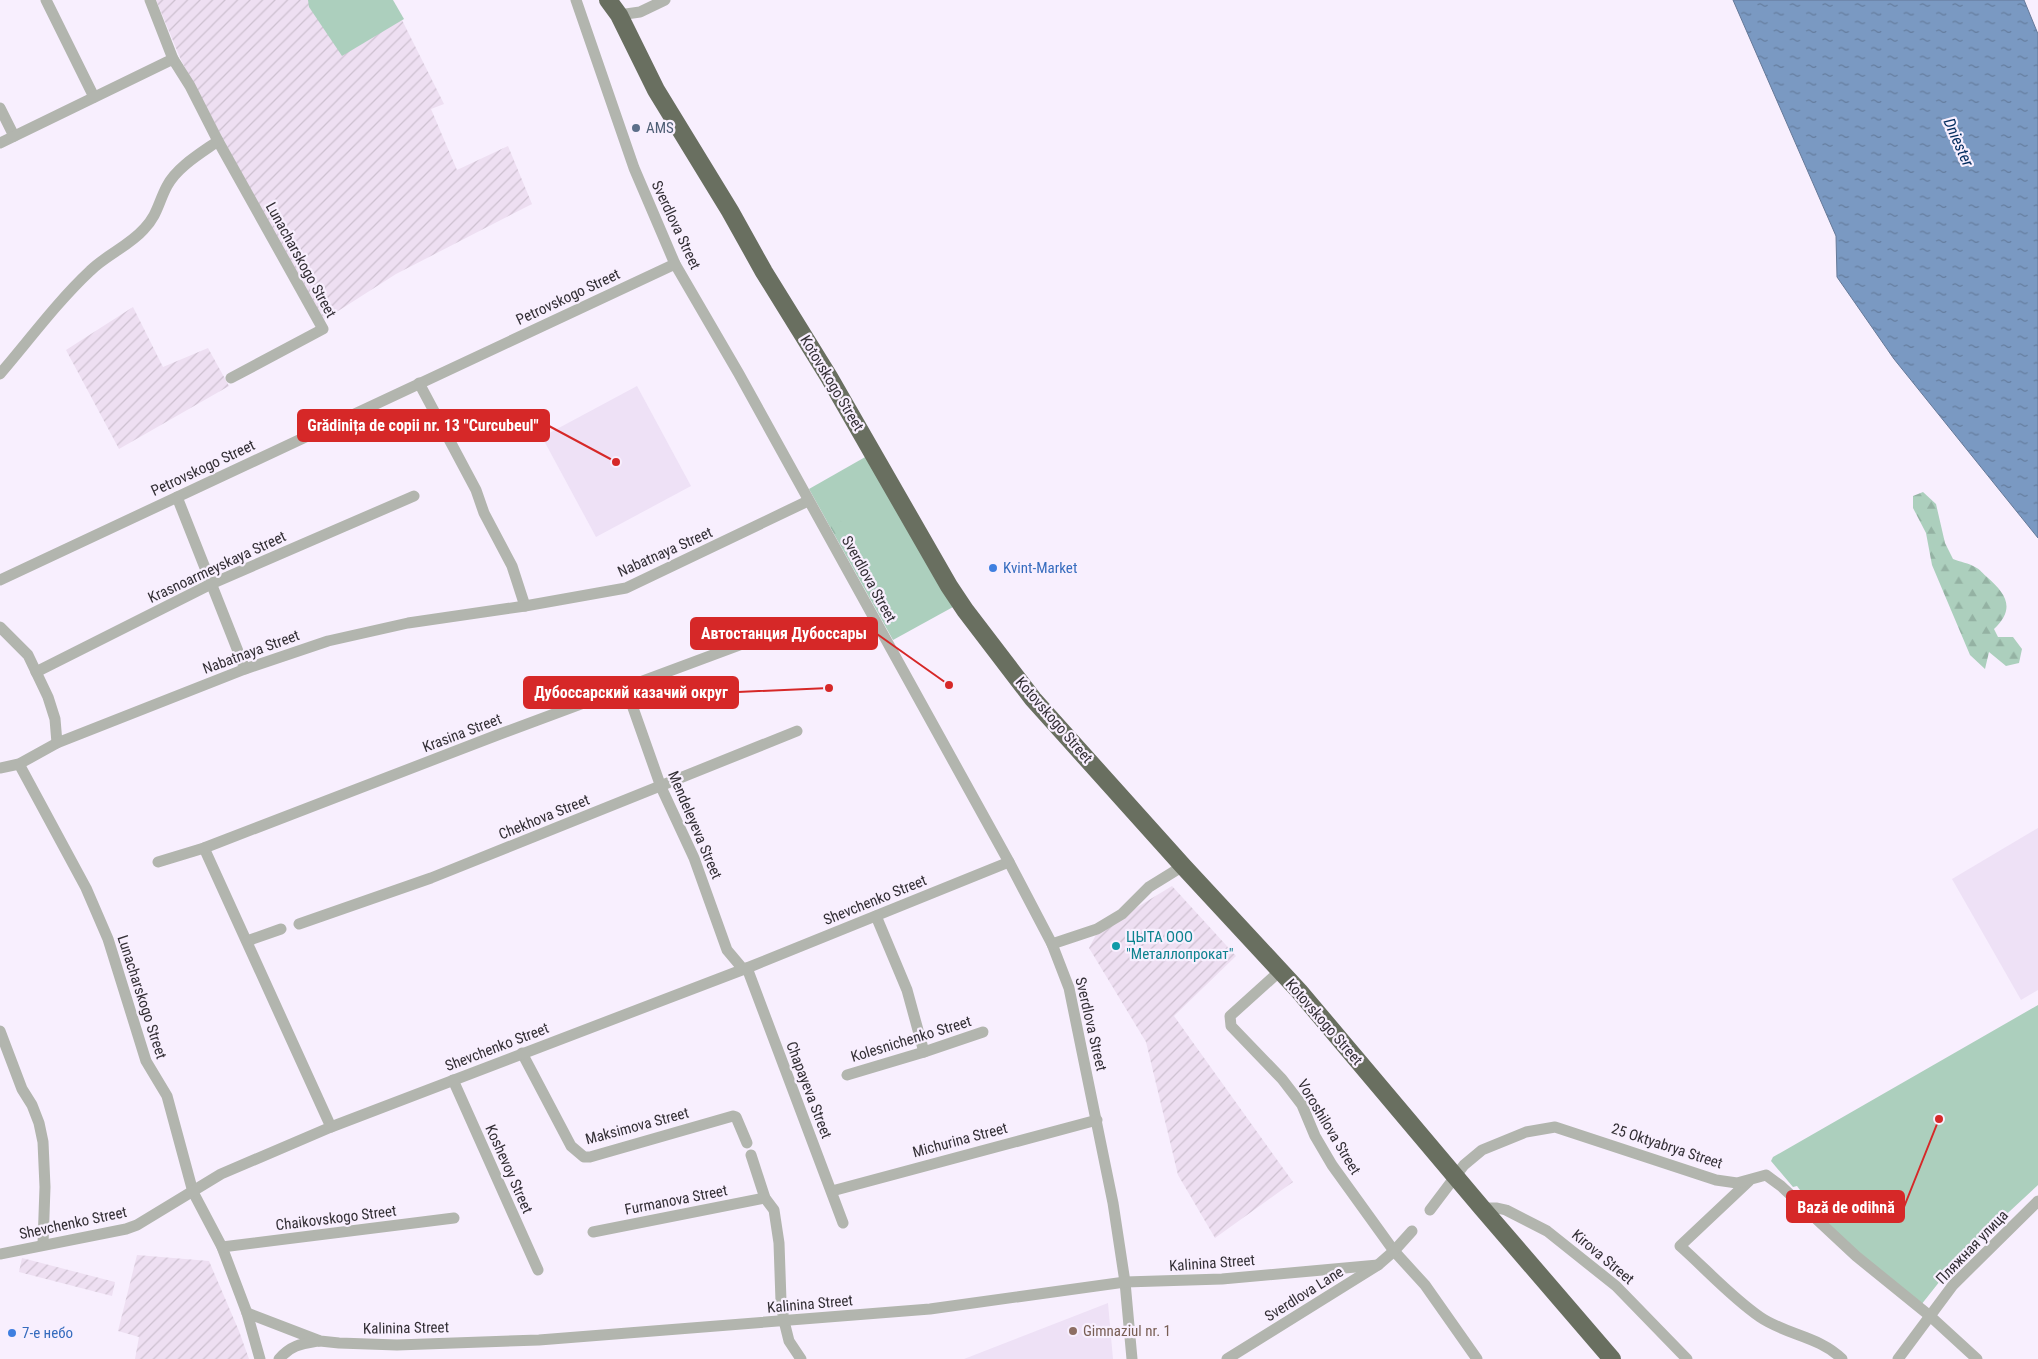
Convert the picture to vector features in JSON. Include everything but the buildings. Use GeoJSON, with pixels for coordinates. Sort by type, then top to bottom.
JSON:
{"type":"FeatureCollection","features":[{"type":"Feature","properties":{"kind":"highway","name":"Kotovskogo Street"},"geometry":{"type":"LineString","coordinates":[[608,0],[619,15],[656,90],[829,377],[949,586],[965,610],[1033,699],[1332,1029],[1455,1177],[1612,1359]]}},
{"type":"Feature","properties":{"kind":"street"},"geometry":{"type":"LineString","coordinates":[[46,0],[94,98]]}},
{"type":"Feature","properties":{"kind":"street","name":"Lunacharskogo Street"},"geometry":{"type":"LineString","coordinates":[[150,0],[173,59],[190,86],[218,141],[323,329],[231,378]]}},
{"type":"Feature","properties":{"kind":"street","name":"Sverdlova Street"},"geometry":{"type":"LineString","coordinates":[[576,0],[634,168],[676,264],[739,374],[1009,862],[1052,944],[1069,988],[1113,1202],[1125,1282],[1132,1359]]}},
{"type":"Feature","properties":{"kind":"street"},"geometry":{"type":"LineString","coordinates":[[619,15],[640,12],[665,0]]}},
{"type":"Feature","properties":{"kind":"street"},"geometry":{"type":"LineString","coordinates":[[0,143],[173,59]]}},
{"type":"Feature","properties":{"kind":"street"},"geometry":{"type":"LineString","coordinates":[[0,108],[14,136]]}},
{"type":"Feature","properties":{"kind":"street"},"geometry":{"type":"LineString","coordinates":[[0,374],[60,303],[91,270],[143,231],[159,208],[167,185],[191,160],[218,141]]}},
{"type":"Feature","properties":{"kind":"street","name":"Petrovskogo Street"},"geometry":{"type":"LineString","coordinates":[[0,580],[676,264]]}},
{"type":"Feature","properties":{"kind":"street"},"geometry":{"type":"LineString","coordinates":[[419,383],[476,490],[484,512],[512,566],[525,606]]}},
{"type":"Feature","properties":{"kind":"street","name":"Krasnoarmeyskaya Street"},"geometry":{"type":"LineString","coordinates":[[36,672],[211,584],[414,496]]}},
{"type":"Feature","properties":{"kind":"street"},"geometry":{"type":"LineString","coordinates":[[176,497],[245,669]]}},
{"type":"Feature","properties":{"kind":"street","name":"Nabatnaya Street"},"geometry":{"type":"LineString","coordinates":[[0,768],[19,764],[57,743],[245,669],[328,641],[408,623],[525,606],[626,588],[808,501]]}},
{"type":"Feature","properties":{"kind":"street"},"geometry":{"type":"LineString","coordinates":[[0,627],[28,655],[48,697],[55,719],[57,743]]}},
{"type":"Feature","properties":{"kind":"street","name":"Krasina Street"},"geometry":{"type":"LineString","coordinates":[[158,862],[204,848],[777,631]]}},
{"type":"Feature","properties":{"kind":"street","name":"Mendeleyeva Street"},"geometry":{"type":"LineString","coordinates":[[626,688],[661,787],[694,858],[727,950],[745,969]]}},
{"type":"Feature","properties":{"kind":"street","name":"Chekhova Street"},"geometry":{"type":"LineString","coordinates":[[299,924],[431,878],[798,731]]}},
{"type":"Feature","properties":{"kind":"street","name":"Lunacharskogo Street"},"geometry":{"type":"LineString","coordinates":[[19,764],[86,888],[108,939],[146,1062],[167,1096],[193,1192],[222,1247],[247,1313],[260,1359]]}},
{"type":"Feature","properties":{"kind":"street"},"geometry":{"type":"LineString","coordinates":[[204,848],[331,1127]]}},
{"type":"Feature","properties":{"kind":"street","name":"Shevchenko Street"},"geometry":{"type":"LineString","coordinates":[[1,1255],[43,1244],[132,1227],[149,1219],[220,1174],[331,1127],[745,969],[1009,862]]}},
{"type":"Feature","properties":{"kind":"street"},"geometry":{"type":"LineString","coordinates":[[1052,944],[1082,935],[1122,914],[1149,888],[1183,866]]}},
{"type":"Feature","properties":{"kind":"street"},"geometry":{"type":"LineString","coordinates":[[876,916],[907,990],[924,1052]]}},
{"type":"Feature","properties":{"kind":"street"},"geometry":{"type":"LineString","coordinates":[[246,941],[281,929]]}},
{"type":"Feature","properties":{"kind":"street","name":"Chapayeva Street"},"geometry":{"type":"LineString","coordinates":[[745,969],[843,1223]]}},
{"type":"Feature","properties":{"kind":"street","name":"Voroshilova Street"},"geometry":{"type":"LineString","coordinates":[[1280,971],[1230,1016],[1231,1026],[1282,1079],[1302,1104],[1315,1136],[1332,1165],[1394,1251],[1425,1285],[1477,1359]]}},
{"type":"Feature","properties":{"kind":"street"},"geometry":{"type":"LineString","coordinates":[[0,1031],[22,1089],[32,1105],[39,1123],[43,1142],[45,1187],[43,1244]]}},
{"type":"Feature","properties":{"kind":"street","name":"Kolesnichenko Street"},"geometry":{"type":"LineString","coordinates":[[847,1075],[983,1032]]}},
{"type":"Feature","properties":{"kind":"street","name":"Maksimova Street"},"geometry":{"type":"LineString","coordinates":[[522,1053],[571,1146],[584,1157],[590,1157],[728,1116],[736,1117],[747,1143]]}},
{"type":"Feature","properties":{"kind":"street","name":"Koshevoy Street"},"geometry":{"type":"LineString","coordinates":[[452,1080],[538,1270]]}},
{"type":"Feature","properties":{"kind":"street","name":"Michurina Street"},"geometry":{"type":"LineString","coordinates":[[832,1191],[1096,1120]]}},
{"type":"Feature","properties":{"kind":"street","name":"25 Oktyabrya Street"},"geometry":{"type":"LineString","coordinates":[[1430,1210],[1464,1165],[1482,1150],[1526,1132],[1555,1127],[1716,1180],[1737,1183],[1766,1175],[1781,1186],[1856,1256],[1930,1316],[1977,1359]]}},
{"type":"Feature","properties":{"kind":"street"},"geometry":{"type":"LineString","coordinates":[[752,1155],[765,1198],[774,1210],[779,1243],[781,1302],[784,1321],[789,1341],[800,1359]]}},
{"type":"Feature","properties":{"kind":"street"},"geometry":{"type":"LineString","coordinates":[[1749,1181],[1680,1246],[1761,1318],[1829,1348],[1842,1359]]}},
{"type":"Feature","properties":{"kind":"street","name":"Furmanova Street"},"geometry":{"type":"LineString","coordinates":[[593,1232],[765,1198]]}},
{"type":"Feature","properties":{"kind":"street","name":"Пляжная улица"},"geometry":{"type":"LineString","coordinates":[[1898,1359],[1953,1286],[2038,1200]]}},
{"type":"Feature","properties":{"kind":"street","name":"Kirova Street"},"geometry":{"type":"LineString","coordinates":[[1482,1208],[1506,1210],[1547,1231],[1616,1286],[1687,1359]]}},
{"type":"Feature","properties":{"kind":"street","name":"Chaikovskogo Street"},"geometry":{"type":"LineString","coordinates":[[222,1247],[454,1218]]}},
{"type":"Feature","properties":{"kind":"street","name":"Sverdlova Lane"},"geometry":{"type":"LineString","coordinates":[[1226,1359],[1378,1265],[1412,1231]]}},
{"type":"Feature","properties":{"kind":"street","name":"Kalinina Street"},"geometry":{"type":"LineString","coordinates":[[247,1313],[320,1341],[397,1345],[539,1340],[930,1308],[1125,1282],[1222,1278],[1378,1265]]}},
{"type":"Feature","properties":{"kind":"street"},"geometry":{"type":"LineString","coordinates":[[279,1359],[287,1349],[301,1344],[320,1341]]}},
{"type":"Feature","properties":{"kind":"shaded area"},"geometry":{"type":"Polygon","coordinates":[[[156,0],[392,0],[444,104],[431,109],[457,170],[508,146],[532,204],[396,274],[324,320],[251,191],[181,60],[156,0]]]}},
{"type":"Feature","properties":{"kind":"shaded area"},"geometry":{"type":"Polygon","coordinates":[[[133,307],[163,367],[208,348],[229,386],[119,449],[66,350],[133,307]]]}},
{"type":"Feature","properties":{"kind":"shaded area"},"geometry":{"type":"Polygon","coordinates":[[[637,386],[691,486],[596,537],[542,437],[637,386]]]}},
{"type":"Feature","properties":{"kind":"shaded area"},"geometry":{"type":"Polygon","coordinates":[[[2038,828],[2038,990],[2021,1000],[1952,879],[2038,828]]]}},
{"type":"Feature","properties":{"kind":"shaded area"},"geometry":{"type":"Polygon","coordinates":[[[1172,886],[1236,956],[1174,1016],[1293,1182],[1215,1238],[1178,1175],[1146,1042],[1089,948],[1098,931],[1172,886]]]}},
{"type":"Feature","properties":{"kind":"shaded area"},"geometry":{"type":"Polygon","coordinates":[[[137,1255],[209,1261],[249,1359],[135,1359],[139,1337],[118,1331],[137,1255]]]}},
{"type":"Feature","properties":{"kind":"shaded area"},"geometry":{"type":"Polygon","coordinates":[[[22,1258],[115,1282],[112,1296],[19,1272],[22,1258]]]}},
{"type":"Feature","properties":{"kind":"shaded area","name":"Gimnaziul nr. 1"},"geometry":{"type":"Polygon","coordinates":[[[1108,1303],[1113,1359],[964,1359],[1108,1303]]]}},
{"type":"Feature","properties":{"kind":"green space"},"geometry":{"type":"Polygon","coordinates":[[[308,0],[393,0],[404,19],[342,56],[309,7],[308,0]]]}},
{"type":"Feature","properties":{"kind":"green space"},"geometry":{"type":"Polygon","coordinates":[[[867,456],[953,607],[893,640],[809,489],[867,456]]]}},
{"type":"Feature","properties":{"kind":"green space"},"geometry":{"type":"Polygon","coordinates":[[[1923,492],[1936,504],[1945,543],[1953,559],[1970,564],[1978,569],[1994,583],[2003,595],[2006,601],[2005,614],[1994,629],[1998,637],[2013,637],[2022,649],[2019,663],[2006,666],[1989,652],[1985,669],[1970,655],[1932,565],[1926,533],[1913,508],[1913,496],[1923,492]]]}},
{"type":"Feature","properties":{"kind":"green space"},"geometry":{"type":"Polygon","coordinates":[[[832,515],[846,528],[881,589],[889,609],[876,605],[828,523],[826,516],[832,515]]]}},
{"type":"Feature","properties":{"kind":"green space"},"geometry":{"type":"Polygon","coordinates":[[[2038,1005],[2038,1185],[1955,1262],[1921,1305],[1857,1252],[1827,1224],[1799,1194],[1800,1190],[1797,1186],[1793,1187],[1771,1161],[1773,1157],[2038,1005]]]}},
{"type":"Feature","properties":{"kind":"water","name":"Dniester"},"geometry":{"type":"Polygon","coordinates":[[[1733,0],[2024,0],[2038,34],[2038,538],[1894,359],[1837,277],[1836,236],[1733,0]]]}},
{"type":"Feature","properties":{"kind":"place","name":"AMS"},"geometry":{"type":"Point","coordinates":[636,128]}},
{"type":"Feature","properties":{"kind":"place","name":"Grădinița de copii nr. 13 \"Curcubeul\""},"geometry":{"type":"Point","coordinates":[616,462]}},
{"type":"Feature","properties":{"kind":"place","name":"Kvint-Market"},"geometry":{"type":"Point","coordinates":[993,568]}},
{"type":"Feature","properties":{"kind":"place","name":"Автостанция Дубоссары"},"geometry":{"type":"Point","coordinates":[949,685]}},
{"type":"Feature","properties":{"kind":"place","name":"Дубоссарский казачий округ"},"geometry":{"type":"Point","coordinates":[829,688]}},
{"type":"Feature","properties":{"kind":"place","name":"ЦЫТА ООО \"Металлопрокат\""},"geometry":{"type":"Point","coordinates":[1116,946]}},
{"type":"Feature","properties":{"kind":"place","name":"Bază de odihnă"},"geometry":{"type":"Point","coordinates":[1939,1119]}},
{"type":"Feature","properties":{"kind":"place","name":"Gimnaziul nr. 1"},"geometry":{"type":"Point","coordinates":[1073,1331]}},
{"type":"Feature","properties":{"kind":"place","name":"7-е небо"},"geometry":{"type":"Point","coordinates":[12,1333]}}]}
